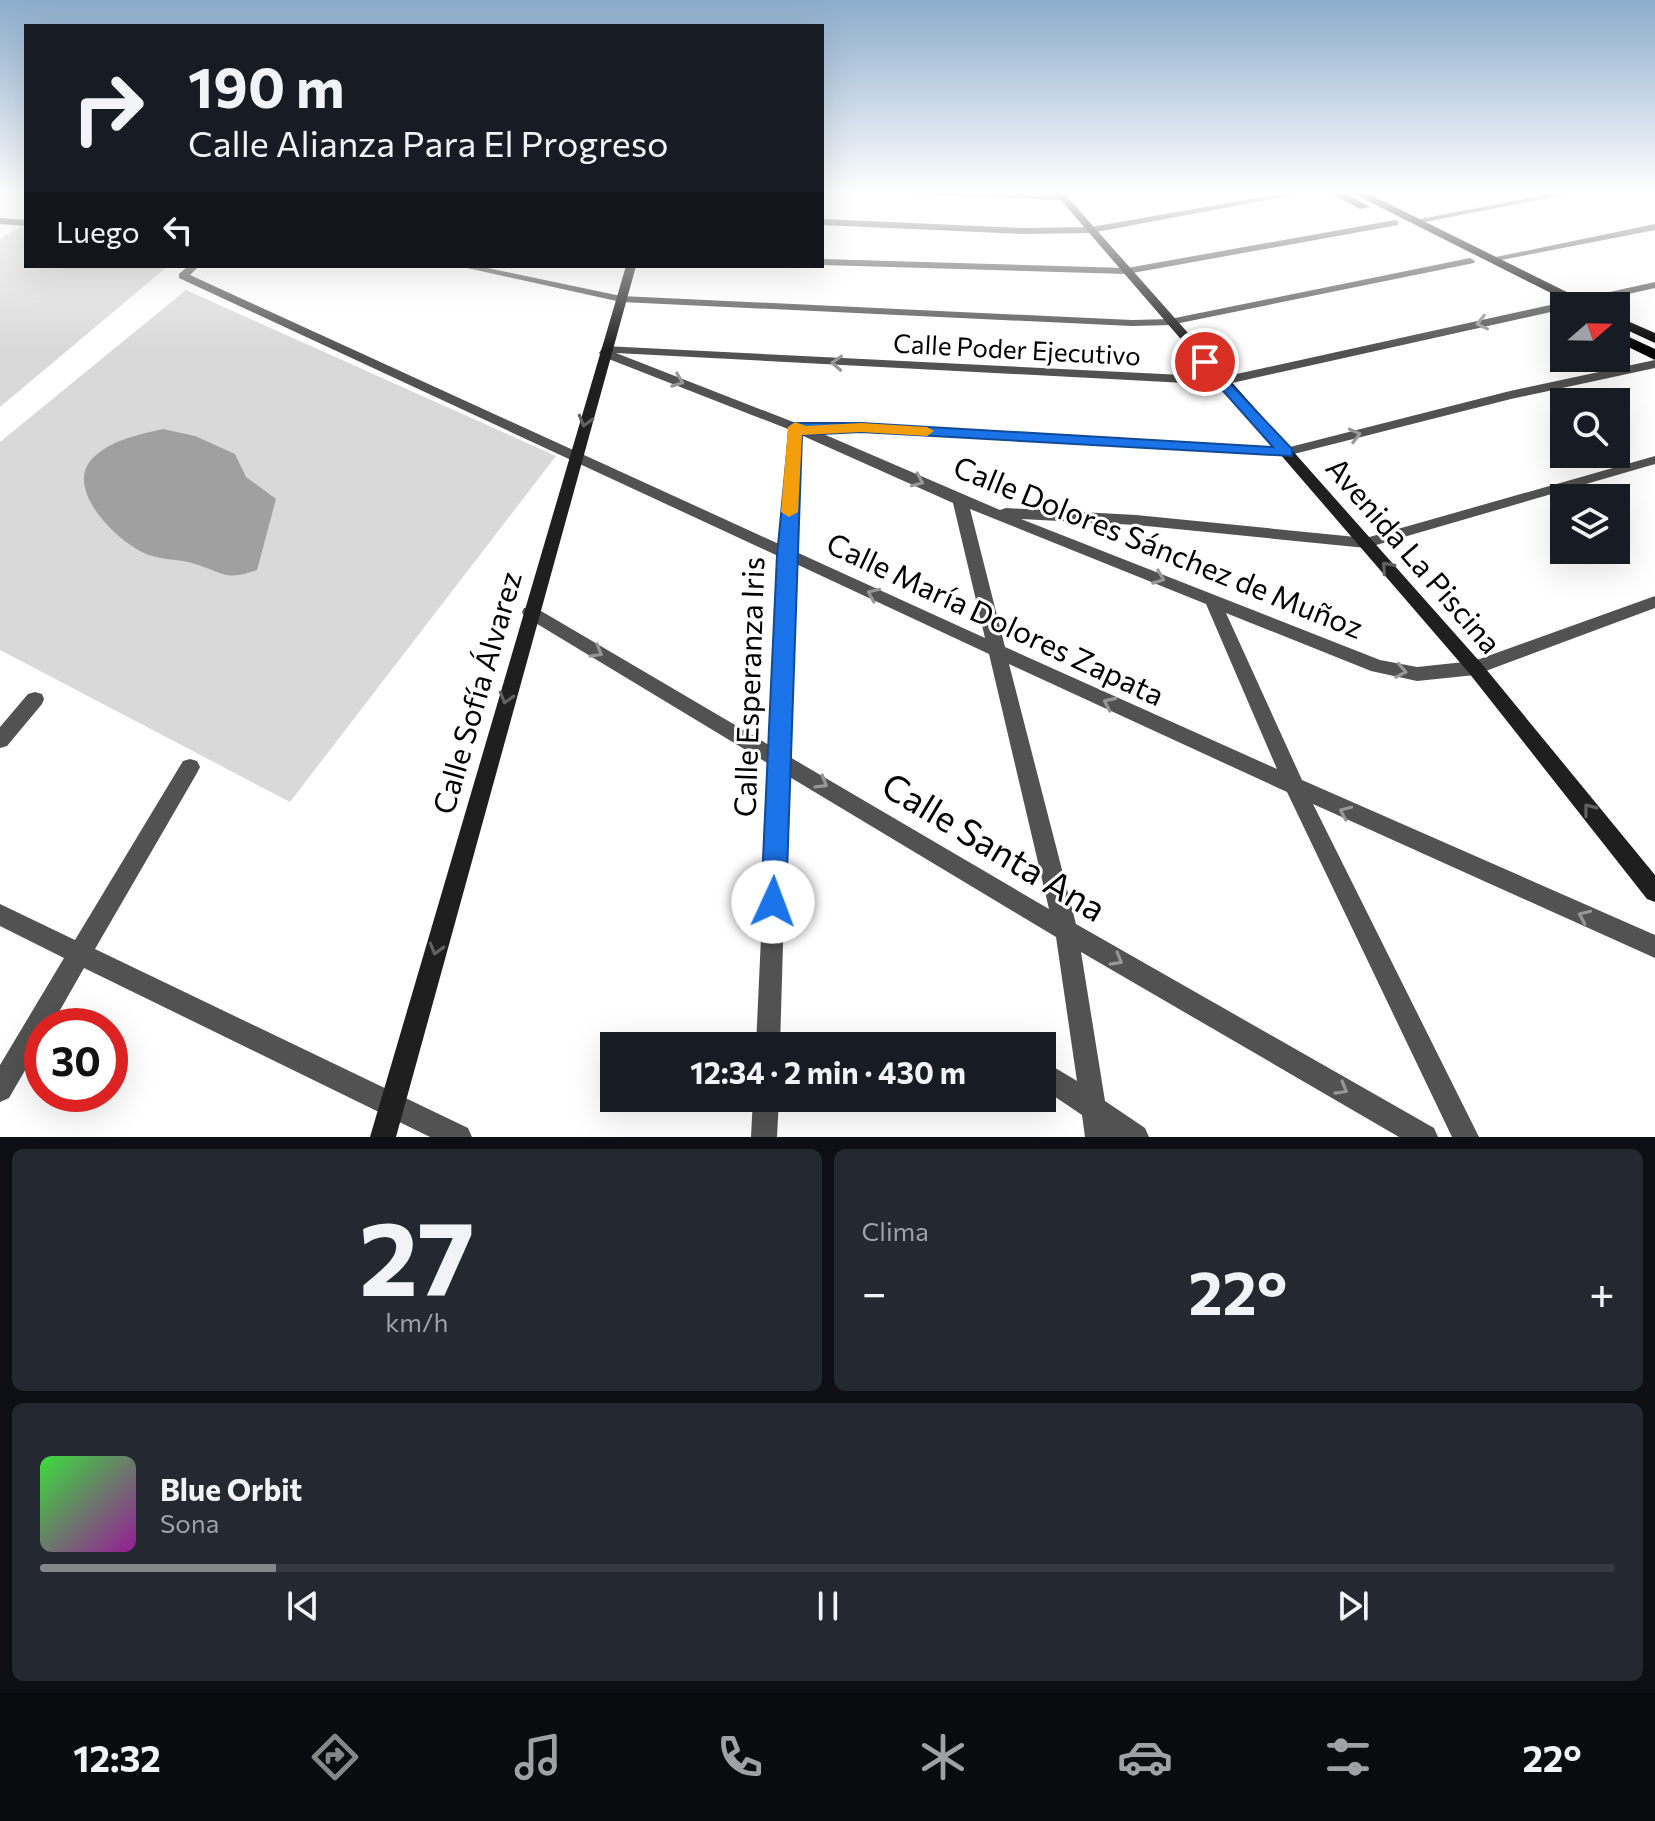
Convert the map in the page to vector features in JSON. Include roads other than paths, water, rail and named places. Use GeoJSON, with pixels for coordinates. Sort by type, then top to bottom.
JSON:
{"type":"FeatureCollection","features":[{"type":"Feature","properties":{"kind":"main road"},"geometry":{"type":"LineString","coordinates":[[1437,244],[1550,301]]}},
{"type":"Feature","properties":{"kind":"main road"},"geometry":{"type":"LineString","coordinates":[[1461,244],[1558,292]]}},
{"type":"Feature","properties":{"kind":"main road"},"geometry":{"type":"LineString","coordinates":[[1630,327],[1655,339]]}},
{"type":"Feature","properties":{"kind":"main road"},"geometry":{"type":"LineString","coordinates":[[1630,342],[1655,355]]}},
{"type":"Feature","properties":{"kind":"street","name":"Avenida La Piscina"},"geometry":{"type":"LineString","coordinates":[[1103,244],[1475,668],[1655,892]]}},
{"type":"Feature","properties":{"kind":"street"},"geometry":{"type":"LineString","coordinates":[[824,262],[1127,271],[1277,244]]}},
{"type":"Feature","properties":{"kind":"street"},"geometry":{"type":"LineString","coordinates":[[1491,259],[1568,244]]}},
{"type":"Feature","properties":{"kind":"street"},"geometry":{"type":"LineString","coordinates":[[473,268],[621,299],[1170,322],[1470,261]]}},
{"type":"Feature","properties":{"kind":"street","name":"Calle María Dolores Zapata"},"geometry":{"type":"LineString","coordinates":[[192,268],[183,276],[576,454],[786,555],[1296,790],[1655,947]]}},
{"type":"Feature","properties":{"kind":"street","name":"Calle Sofía Álvarez"},"geometry":{"type":"LineString","coordinates":[[383,1137],[630,268]]}},
{"type":"Feature","properties":{"kind":"street","name":"Calle Poder Ejecutivo"},"geometry":{"type":"LineString","coordinates":[[1628,292],[1655,285]]}},
{"type":"Feature","properties":{"kind":"street","name":"Calle Poder Ejecutivo"},"geometry":{"type":"LineString","coordinates":[[606,351],[1223,381],[1550,309]]}},
{"type":"Feature","properties":{"kind":"street","name":"Calle Dolores Sánchez de Muñoz"},"geometry":{"type":"LineString","coordinates":[[606,351],[800,429],[960,500],[1377,666],[1417,674],[1475,668],[1655,602]]}},
{"type":"Feature","properties":{"kind":"street"},"geometry":{"type":"LineString","coordinates":[[800,429],[861,427],[1286,452],[1510,395],[1655,364]]}},
{"type":"Feature","properties":{"kind":"street","name":"Calle Esperanza Iris"},"geometry":{"type":"LineString","coordinates":[[769,1032],[786,555],[800,429]]}},
{"type":"Feature","properties":{"kind":"street"},"geometry":{"type":"LineString","coordinates":[[993,512],[1136,520],[1366,543],[1655,460]]}},
{"type":"Feature","properties":{"kind":"street"},"geometry":{"type":"LineString","coordinates":[[960,500],[1066,931],[1090,1107],[1098,1137]]}},
{"type":"Feature","properties":{"kind":"street"},"geometry":{"type":"LineString","coordinates":[[1212,599],[1296,790],[1466,1137]]}},
{"type":"Feature","properties":{"kind":"street","name":"Calle Santa Ana"},"geometry":{"type":"LineString","coordinates":[[530,612],[1066,931],[1425,1137]]}},
{"type":"Feature","properties":{"kind":"street"},"geometry":{"type":"LineString","coordinates":[[0,740],[35,699]]}},
{"type":"Feature","properties":{"kind":"street"},"geometry":{"type":"LineString","coordinates":[[0,1089],[190,767]]}},
{"type":"Feature","properties":{"kind":"street"},"geometry":{"type":"LineString","coordinates":[[0,915],[459,1137]]}},
{"type":"Feature","properties":{"kind":"street"},"geometry":{"type":"LineString","coordinates":[[1056,1083],[1136,1137]]}},
{"type":"Feature","properties":{"kind":"street"},"geometry":{"type":"LineString","coordinates":[[764,1137],[765,1112]]}}]}
